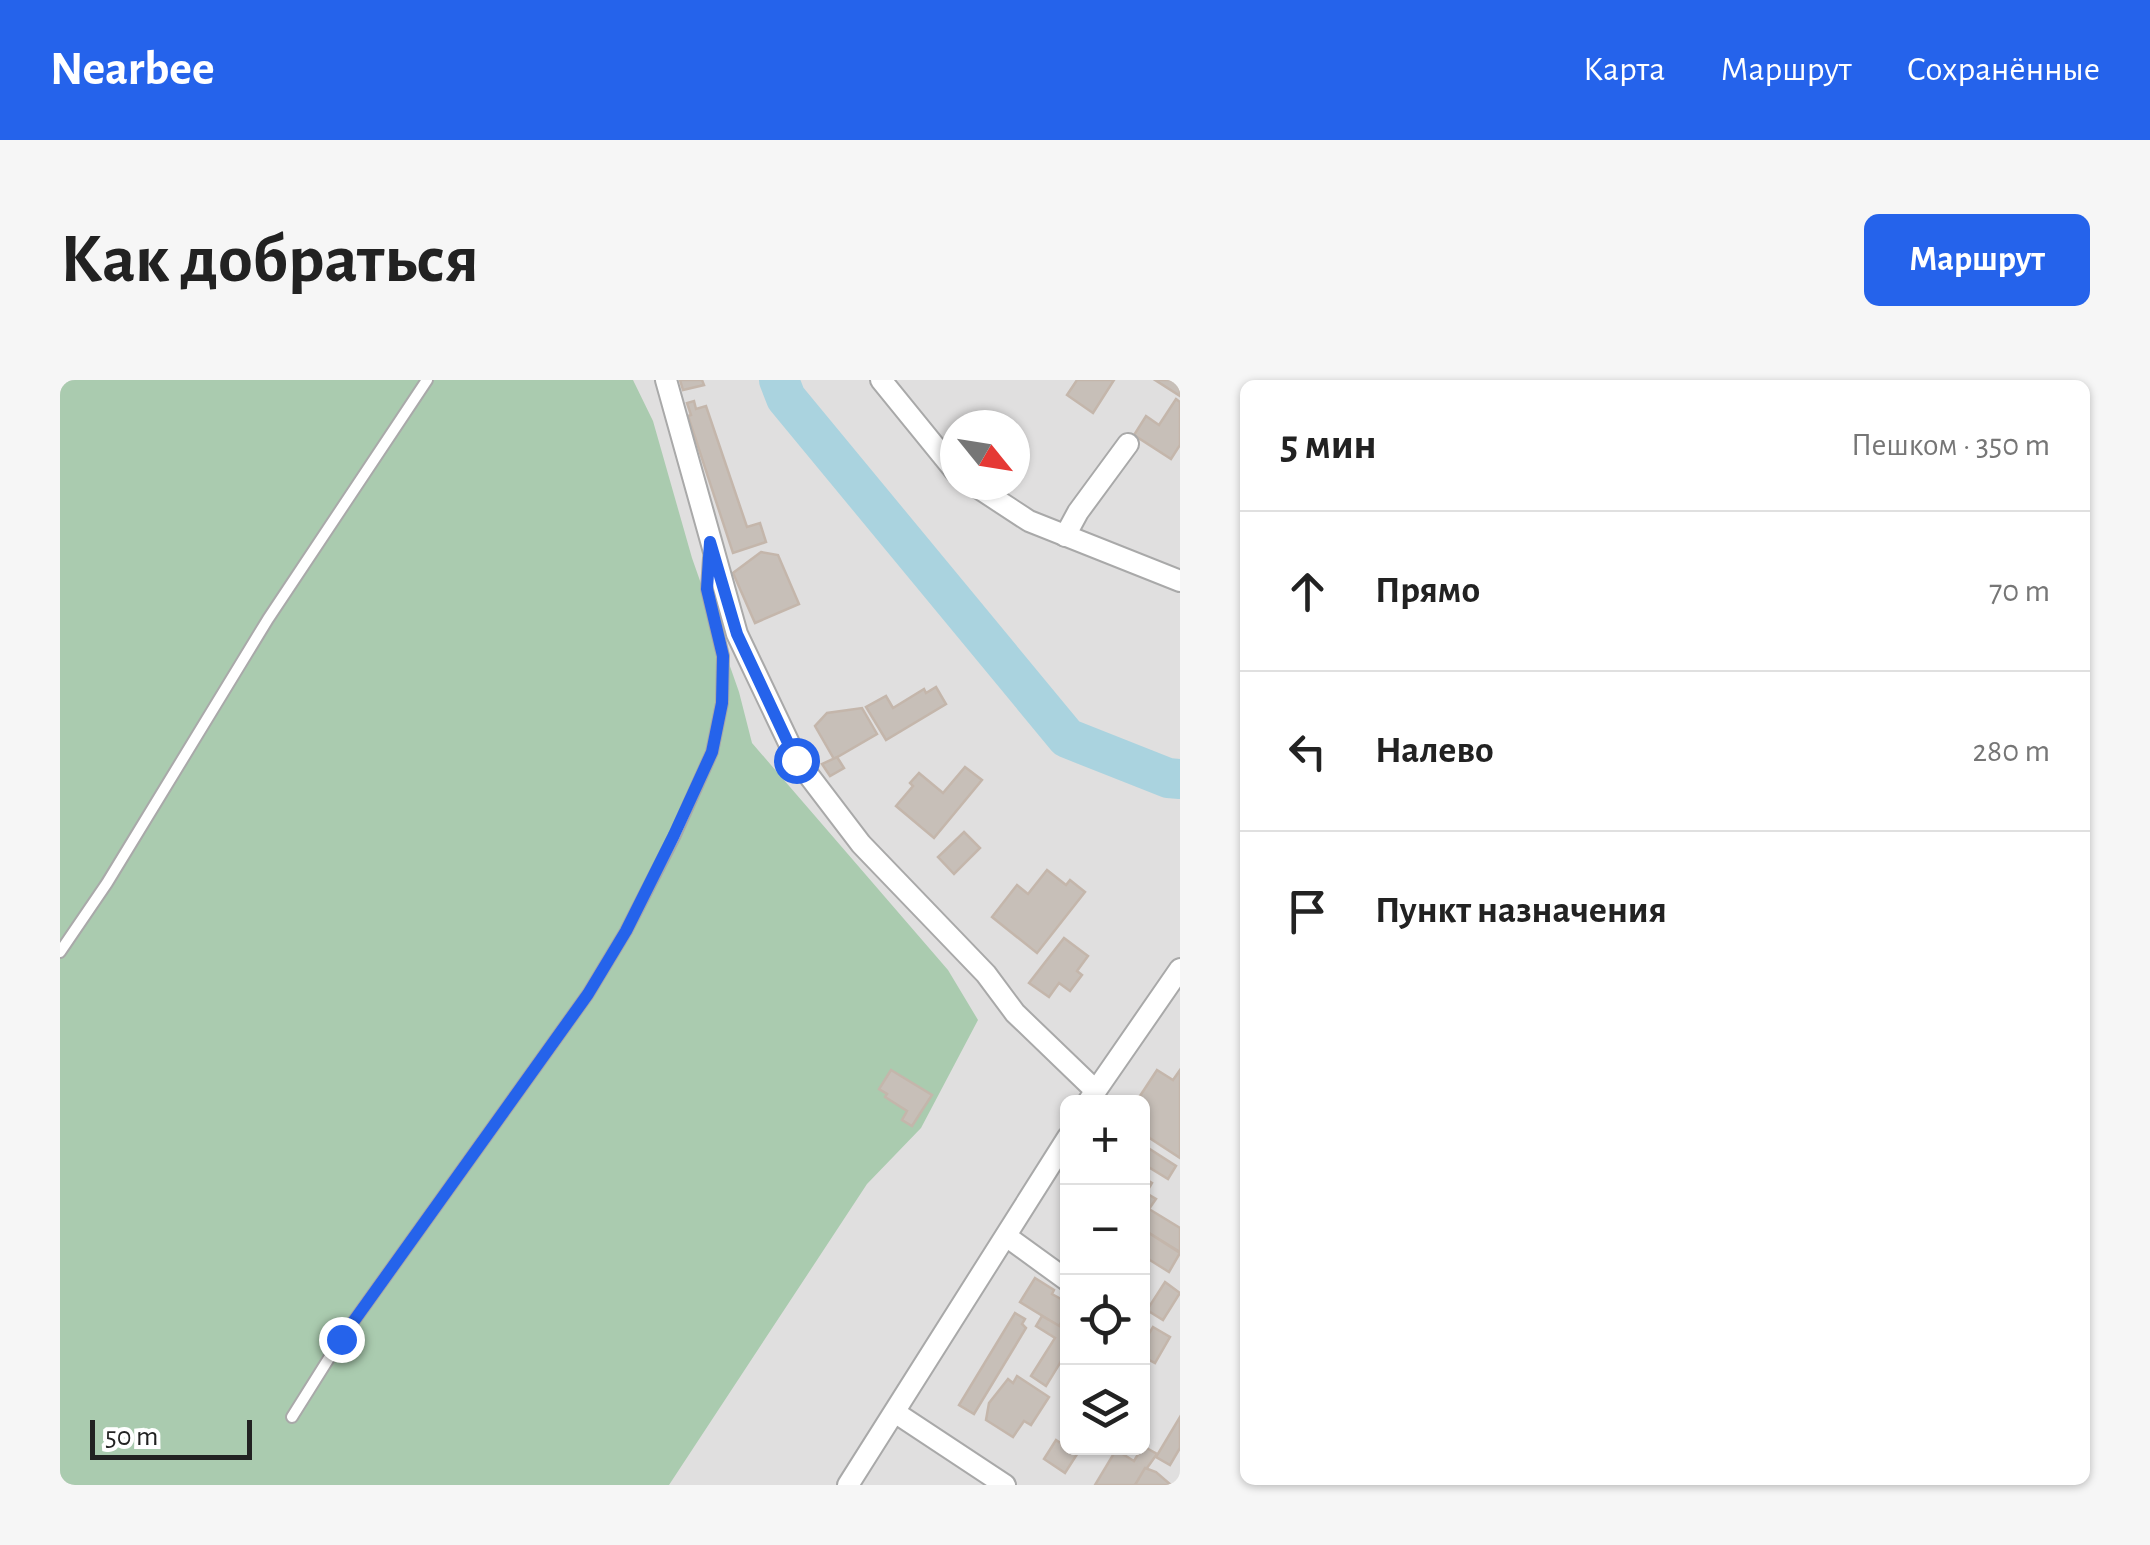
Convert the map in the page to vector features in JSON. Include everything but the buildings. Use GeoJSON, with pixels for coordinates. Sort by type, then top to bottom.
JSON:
{"type":"FeatureCollection","features":[{"type":"Feature","properties":{"kind":"street"},"geometry":{"type":"LineString","coordinates":[[666,380],[737,634],[796,760],[861,844],[986,974],[1015,1013],[1091,1095]]}},
{"type":"Feature","properties":{"kind":"street"},"geometry":{"type":"LineString","coordinates":[[881,380],[940,453]]}},
{"type":"Feature","properties":{"kind":"street"},"geometry":{"type":"LineString","coordinates":[[1065,536],[1128,444]]}},
{"type":"Feature","properties":{"kind":"street"},"geometry":{"type":"LineString","coordinates":[[996,500],[1029,522],[1180,582]]}},
{"type":"Feature","properties":{"kind":"street"},"geometry":{"type":"LineString","coordinates":[[1093,1095],[1180,968]]}},
{"type":"Feature","properties":{"kind":"street"},"geometry":{"type":"LineString","coordinates":[[848,1485],[1060,1150]]}},
{"type":"Feature","properties":{"kind":"street"},"geometry":{"type":"LineString","coordinates":[[1006,1236],[1060,1275]]}},
{"type":"Feature","properties":{"kind":"street"},"geometry":{"type":"LineString","coordinates":[[896,1413],[1005,1485]]}},
{"type":"Feature","properties":{"kind":"lane"},"geometry":{"type":"LineString","coordinates":[[60,952],[107,883],[268,620],[426,380]]}},
{"type":"Feature","properties":{"kind":"lane"},"geometry":{"type":"LineString","coordinates":[[292,1417],[341,1339],[588,994],[626,931],[674,835],[712,752],[722,703],[723,656],[707,589],[710,542]]}},
{"type":"Feature","properties":{"kind":"shaded area"},"geometry":{"type":"Polygon","coordinates":[[[60,380],[1180,380],[1180,1485],[60,1485],[60,380]]]}},
{"type":"Feature","properties":{"kind":"green space"},"geometry":{"type":"Polygon","coordinates":[[[60,380],[633,380],[653,421],[752,743],[948,970],[978,1020],[921,1128],[867,1184],[669,1485],[60,1485],[60,380]]]}},
{"type":"Feature","properties":{"kind":"waterway"},"geometry":{"type":"LineString","coordinates":[[779,380],[786,398],[1067,738],[1168,778],[1180,779]]}},
{"type":"Feature","properties":{"kind":"route"},"geometry":{"type":"LineString","coordinates":[[341,1339],[588,994],[626,931],[674,835],[712,752],[722,703],[723,656],[707,589],[710,542],[737,634],[796,760]]}}]}
